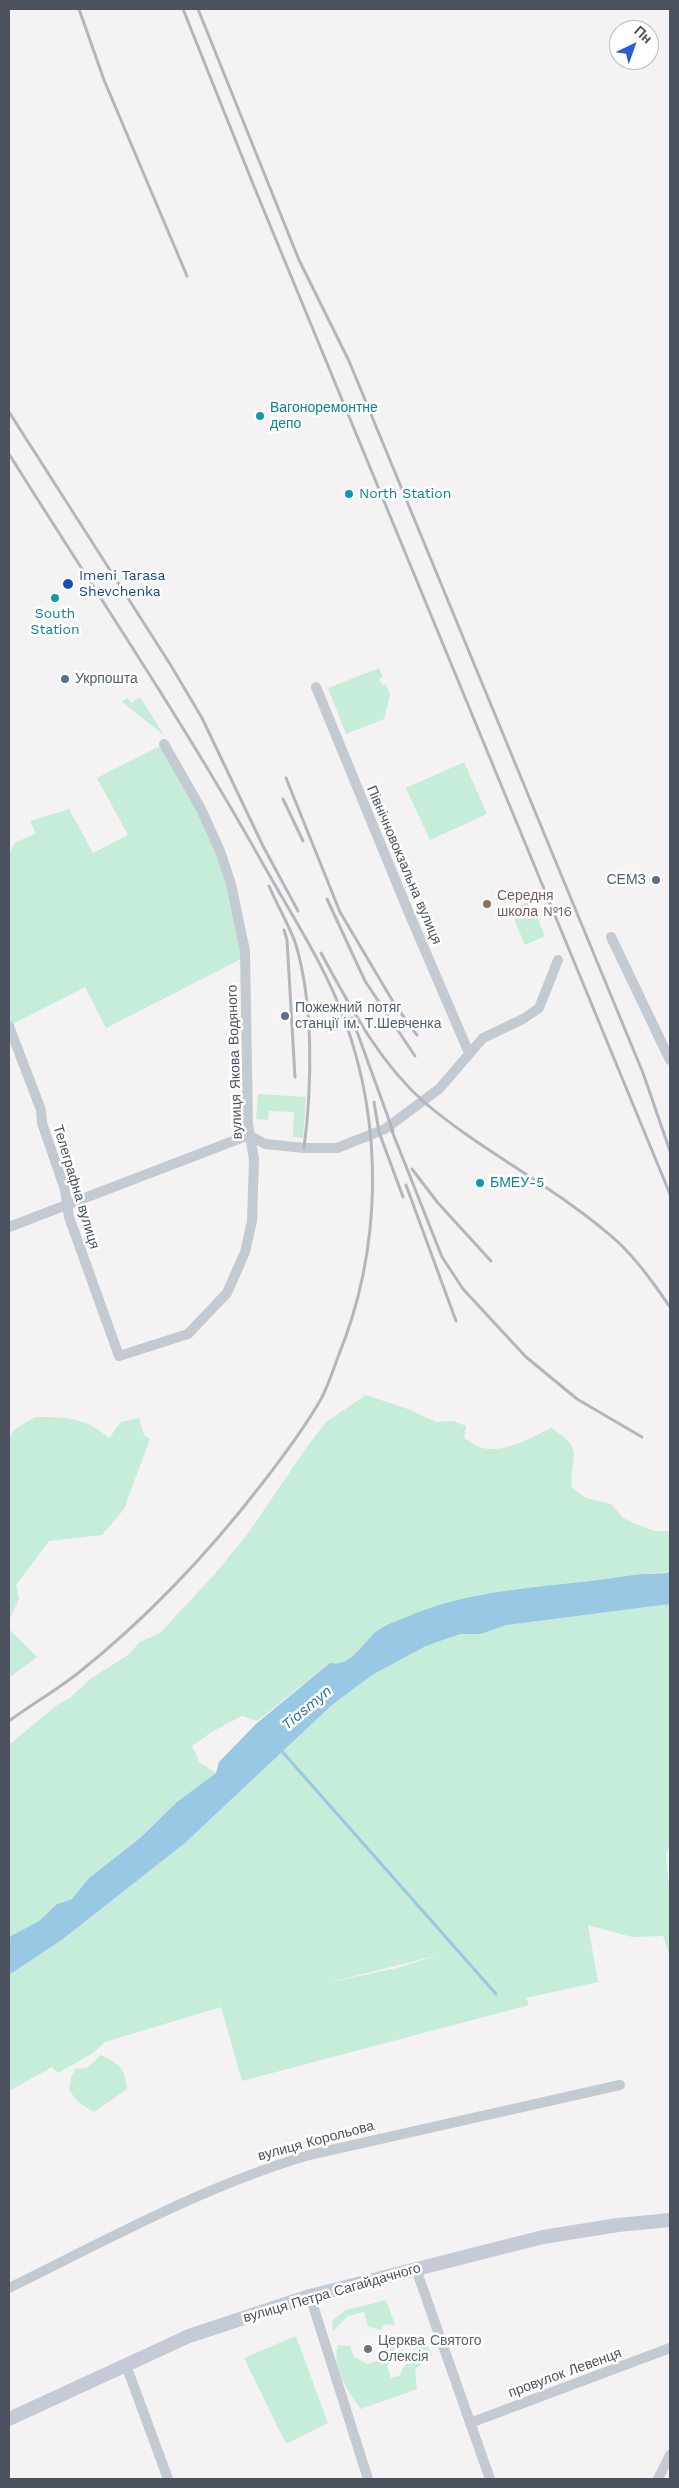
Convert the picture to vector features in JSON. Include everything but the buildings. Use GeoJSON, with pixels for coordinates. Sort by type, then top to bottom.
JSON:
{"type":"FeatureCollection","features":[{"type":"Feature","properties":{"kind":"street","name":"Північновокзальна вулиця"},"geometry":{"type":"LineString","coordinates":[[316,687],[469,1053]]}},
{"type":"Feature","properties":{"kind":"street","name":"вулиця Якова Водяного"},"geometry":{"type":"LineString","coordinates":[[119,1356],[188,1334],[227,1293],[245,1252],[252,1221],[254,1159],[249,1135],[245,951],[231,884],[220,851],[201,809],[164,744]]}},
{"type":"Feature","properties":{"kind":"street"},"geometry":{"type":"LineString","coordinates":[[611,937],[670,1060]]}},
{"type":"Feature","properties":{"kind":"street"},"geometry":{"type":"LineString","coordinates":[[9,1227],[249,1135],[265,1144],[304,1148],[343,1146],[385,1129],[424,1101],[459,1067],[483,1038],[523,1019],[539,1008],[558,960]]}},
{"type":"Feature","properties":{"kind":"street","name":"Телеграфна вулиця"},"geometry":{"type":"LineString","coordinates":[[9,1026],[41,1110],[42,1123],[65,1190],[69,1217],[119,1356]]}},
{"type":"Feature","properties":{"kind":"street","name":"вулиця Корольова"},"geometry":{"type":"LineString","coordinates":[[9,2288],[210,2189],[275,2165],[309,2154],[620,2084]]}},
{"type":"Feature","properties":{"kind":"street","name":"вулиця Петра Сагайдачного"},"geometry":{"type":"LineString","coordinates":[[9,2418],[189,2336],[310,2296],[543,2238],[618,2225],[670,2220]]}},
{"type":"Feature","properties":{"kind":"street"},"geometry":{"type":"LineString","coordinates":[[416,2269],[490,2479]]}},
{"type":"Feature","properties":{"kind":"street"},"geometry":{"type":"LineString","coordinates":[[310,2296],[368,2479]]}},
{"type":"Feature","properties":{"kind":"street","name":"провулок Левенця"},"geometry":{"type":"LineString","coordinates":[[470,2423],[670,2348]]}},
{"type":"Feature","properties":{"kind":"street"},"geometry":{"type":"LineString","coordinates":[[126,2365],[168,2479]]}},
{"type":"Feature","properties":{"kind":"street"},"geometry":{"type":"LineString","coordinates":[[658,2479],[670,2455]]}},
{"type":"Feature","properties":{"kind":"green space"},"geometry":{"type":"Polygon","coordinates":[[[379,668],[383,677],[379,679],[382,685],[386,684],[390,695],[384,719],[346,734],[328,688],[379,668]]]}},
{"type":"Feature","properties":{"kind":"green space"},"geometry":{"type":"Polygon","coordinates":[[[140,697],[164,735],[122,702],[127,698],[131,703],[140,697]]]}},
{"type":"Feature","properties":{"kind":"green space"},"geometry":{"type":"Polygon","coordinates":[[[164,744],[220,851],[245,957],[106,1028],[85,987],[9,1026],[9,853],[15,843],[36,833],[30,821],[69,809],[93,853],[128,835],[97,778],[164,744]]]}},
{"type":"Feature","properties":{"kind":"green space"},"geometry":{"type":"Polygon","coordinates":[[[464,762],[487,814],[430,840],[406,788],[464,762]]]}},
{"type":"Feature","properties":{"kind":"green space"},"geometry":{"type":"Polygon","coordinates":[[[530,901],[545,936],[525,945],[510,910],[530,901]]]}},
{"type":"Feature","properties":{"kind":"green space"},"geometry":{"type":"Polygon","coordinates":[[[258,1094],[306,1097],[303,1138],[293,1137],[294,1112],[269,1111],[268,1120],[256,1119],[258,1094]]]}},
{"type":"Feature","properties":{"kind":"green space"},"geometry":{"type":"Polygon","coordinates":[[[366,1395],[408,1409],[436,1422],[453,1421],[466,1426],[464,1438],[482,1448],[509,1447],[551,1428],[569,1442],[573,1448],[572,1488],[586,1498],[611,1504],[623,1518],[634,1523],[654,1531],[670,1531],[670,1571],[523,1588],[469,1597],[442,1604],[382,1627],[351,1657],[338,1663],[330,1663],[257,1721],[242,1716],[213,1731],[192,1746],[200,1763],[216,1773],[177,1802],[145,1833],[89,1878],[72,1899],[57,1904],[39,1921],[9,1937],[9,1745],[57,1705],[70,1698],[90,1679],[128,1655],[140,1642],[160,1633],[214,1575],[247,1535],[326,1422],[366,1395]]]}},
{"type":"Feature","properties":{"kind":"green space"},"geometry":{"type":"Polygon","coordinates":[[[35,1417],[66,1418],[83,1422],[109,1438],[121,1422],[139,1418],[144,1435],[150,1439],[124,1509],[102,1535],[49,1541],[16,1585],[19,1599],[9,1620],[9,1439],[14,1430],[35,1417]]]}},
{"type":"Feature","properties":{"kind":"green space"},"geometry":{"type":"Polygon","coordinates":[[[670,1604],[670,1843],[666,1856],[670,1897],[670,1958],[663,1936],[632,1937],[588,1925],[598,1982],[526,1998],[529,2005],[242,2081],[221,2007],[105,2042],[93,2053],[58,2073],[52,2067],[9,2091],[9,1975],[63,1939],[185,1843],[332,1705],[372,1675],[426,1646],[460,1634],[481,1634],[507,1625],[670,1604]],[[436,1956],[323,1984],[397,1968],[436,1956]]]}},
{"type":"Feature","properties":{"kind":"green space"},"geometry":{"type":"Polygon","coordinates":[[[9,1629],[37,1657],[9,1678],[9,1629]]]}},
{"type":"Feature","properties":{"kind":"green space"},"geometry":{"type":"Polygon","coordinates":[[[101,2055],[113,2061],[123,2071],[127,2089],[94,2112],[78,2102],[69,2090],[71,2077],[75,2069],[87,2068],[101,2055]]]}},
{"type":"Feature","properties":{"kind":"green space"},"geometry":{"type":"Polygon","coordinates":[[[386,2300],[395,2325],[385,2324],[381,2330],[368,2326],[364,2312],[348,2316],[333,2331],[332,2321],[346,2310],[386,2300]]]}},
{"type":"Feature","properties":{"kind":"green space"},"geometry":{"type":"Polygon","coordinates":[[[391,2335],[398,2335],[401,2349],[387,2366],[391,2378],[399,2376],[411,2354],[420,2343],[427,2344],[432,2354],[415,2369],[417,2389],[361,2409],[346,2387],[339,2370],[336,2353],[338,2345],[350,2346],[354,2357],[368,2364],[379,2360],[391,2335]]]}},
{"type":"Feature","properties":{"kind":"green space"},"geometry":{"type":"Polygon","coordinates":[[[296,2336],[328,2423],[286,2444],[244,2358],[296,2336]]]}},
{"type":"Feature","properties":{"kind":"water","name":"Tiasmyn"},"geometry":{"type":"Polygon","coordinates":[[[670,1572],[670,1604],[507,1625],[481,1634],[460,1634],[426,1646],[372,1675],[332,1705],[185,1843],[63,1939],[9,1975],[9,1937],[39,1921],[57,1904],[72,1899],[89,1878],[141,1837],[177,1802],[216,1773],[219,1762],[257,1723],[330,1663],[345,1661],[351,1657],[378,1630],[416,1613],[469,1597],[523,1588],[670,1572]]]}},
{"type":"Feature","properties":{"kind":"waterway"},"geometry":{"type":"LineString","coordinates":[[279,1748],[496,1994]]}},
{"type":"Feature","properties":{"kind":"railway"},"geometry":{"type":"LineString","coordinates":[[79,9],[104,80],[187,276]]}},
{"type":"Feature","properties":{"kind":"railway"},"geometry":{"type":"LineString","coordinates":[[183,9],[253,184],[670,1194]]}},
{"type":"Feature","properties":{"kind":"railway"},"geometry":{"type":"LineString","coordinates":[[198,9],[299,260],[349,361],[643,1073],[670,1151]]}},
{"type":"Feature","properties":{"kind":"railway"},"geometry":{"type":"LineString","coordinates":[[9,412],[170,664],[202,718],[263,846],[298,911]]}},
{"type":"Feature","properties":{"kind":"railway"},"geometry":{"type":"LineString","coordinates":[[9,454],[202,760],[296,920],[327,978],[344,1018],[357,1059],[366,1102],[371,1145],[372,1188],[370,1231],[363,1274],[353,1316],[326,1389],[300,1432],[240,1511],[175,1585],[103,1653],[77,1674],[9,1721]]}},
{"type":"Feature","properties":{"kind":"railway"},"geometry":{"type":"LineString","coordinates":[[286,778],[340,912],[395,1005],[417,1035]]}},
{"type":"Feature","properties":{"kind":"railway"},"geometry":{"type":"LineString","coordinates":[[283,799],[303,841]]}},
{"type":"Feature","properties":{"kind":"railway"},"geometry":{"type":"LineString","coordinates":[[269,886],[295,942],[306,991],[310,1072],[304,1148]]}},
{"type":"Feature","properties":{"kind":"railway"},"geometry":{"type":"LineString","coordinates":[[327,899],[365,981],[415,1056]]}},
{"type":"Feature","properties":{"kind":"railway"},"geometry":{"type":"LineString","coordinates":[[284,930],[287,940],[295,1077]]}},
{"type":"Feature","properties":{"kind":"railway"},"geometry":{"type":"LineString","coordinates":[[321,953],[366,1032],[408,1086],[447,1121],[571,1205],[618,1242],[652,1281],[670,1307]]}},
{"type":"Feature","properties":{"kind":"railway"},"geometry":{"type":"LineString","coordinates":[[352,1018],[393,1131]]}},
{"type":"Feature","properties":{"kind":"railway"},"geometry":{"type":"LineString","coordinates":[[374,1102],[379,1132],[403,1197]]}},
{"type":"Feature","properties":{"kind":"railway"},"geometry":{"type":"LineString","coordinates":[[390,1126],[442,1257],[463,1289],[526,1357],[577,1399],[642,1437]]}},
{"type":"Feature","properties":{"kind":"railway"},"geometry":{"type":"LineString","coordinates":[[412,1169],[438,1203],[491,1261]]}},
{"type":"Feature","properties":{"kind":"railway"},"geometry":{"type":"LineString","coordinates":[[406,1185],[456,1321]]}},
{"type":"Feature","properties":{"kind":"place","name":"Вагоноремонтне депо"},"geometry":{"type":"Point","coordinates":[260,416]}},
{"type":"Feature","properties":{"kind":"place","name":"North Station"},"geometry":{"type":"Point","coordinates":[349,494]}},
{"type":"Feature","properties":{"kind":"place","name":"Imeni Tarasa Shevchenka"},"geometry":{"type":"Point","coordinates":[68,584]}},
{"type":"Feature","properties":{"kind":"place","name":"South Station"},"geometry":{"type":"Point","coordinates":[55,598]}},
{"type":"Feature","properties":{"kind":"place","name":"Укрпошта"},"geometry":{"type":"Point","coordinates":[65,679]}},
{"type":"Feature","properties":{"kind":"place","name":"СЕМЗ"},"geometry":{"type":"Point","coordinates":[656,880]}},
{"type":"Feature","properties":{"kind":"place","name":"Середня школа №16"},"geometry":{"type":"Point","coordinates":[487,904]}},
{"type":"Feature","properties":{"kind":"place","name":"Пожежний потяг станції ім. Т.Шевченка"},"geometry":{"type":"Point","coordinates":[285,1016]}},
{"type":"Feature","properties":{"kind":"place","name":"БМЕУ-5"},"geometry":{"type":"Point","coordinates":[480,1183]}},
{"type":"Feature","properties":{"kind":"place","name":"Церква Святого Олексія"},"geometry":{"type":"Point","coordinates":[368,2349]}}]}
